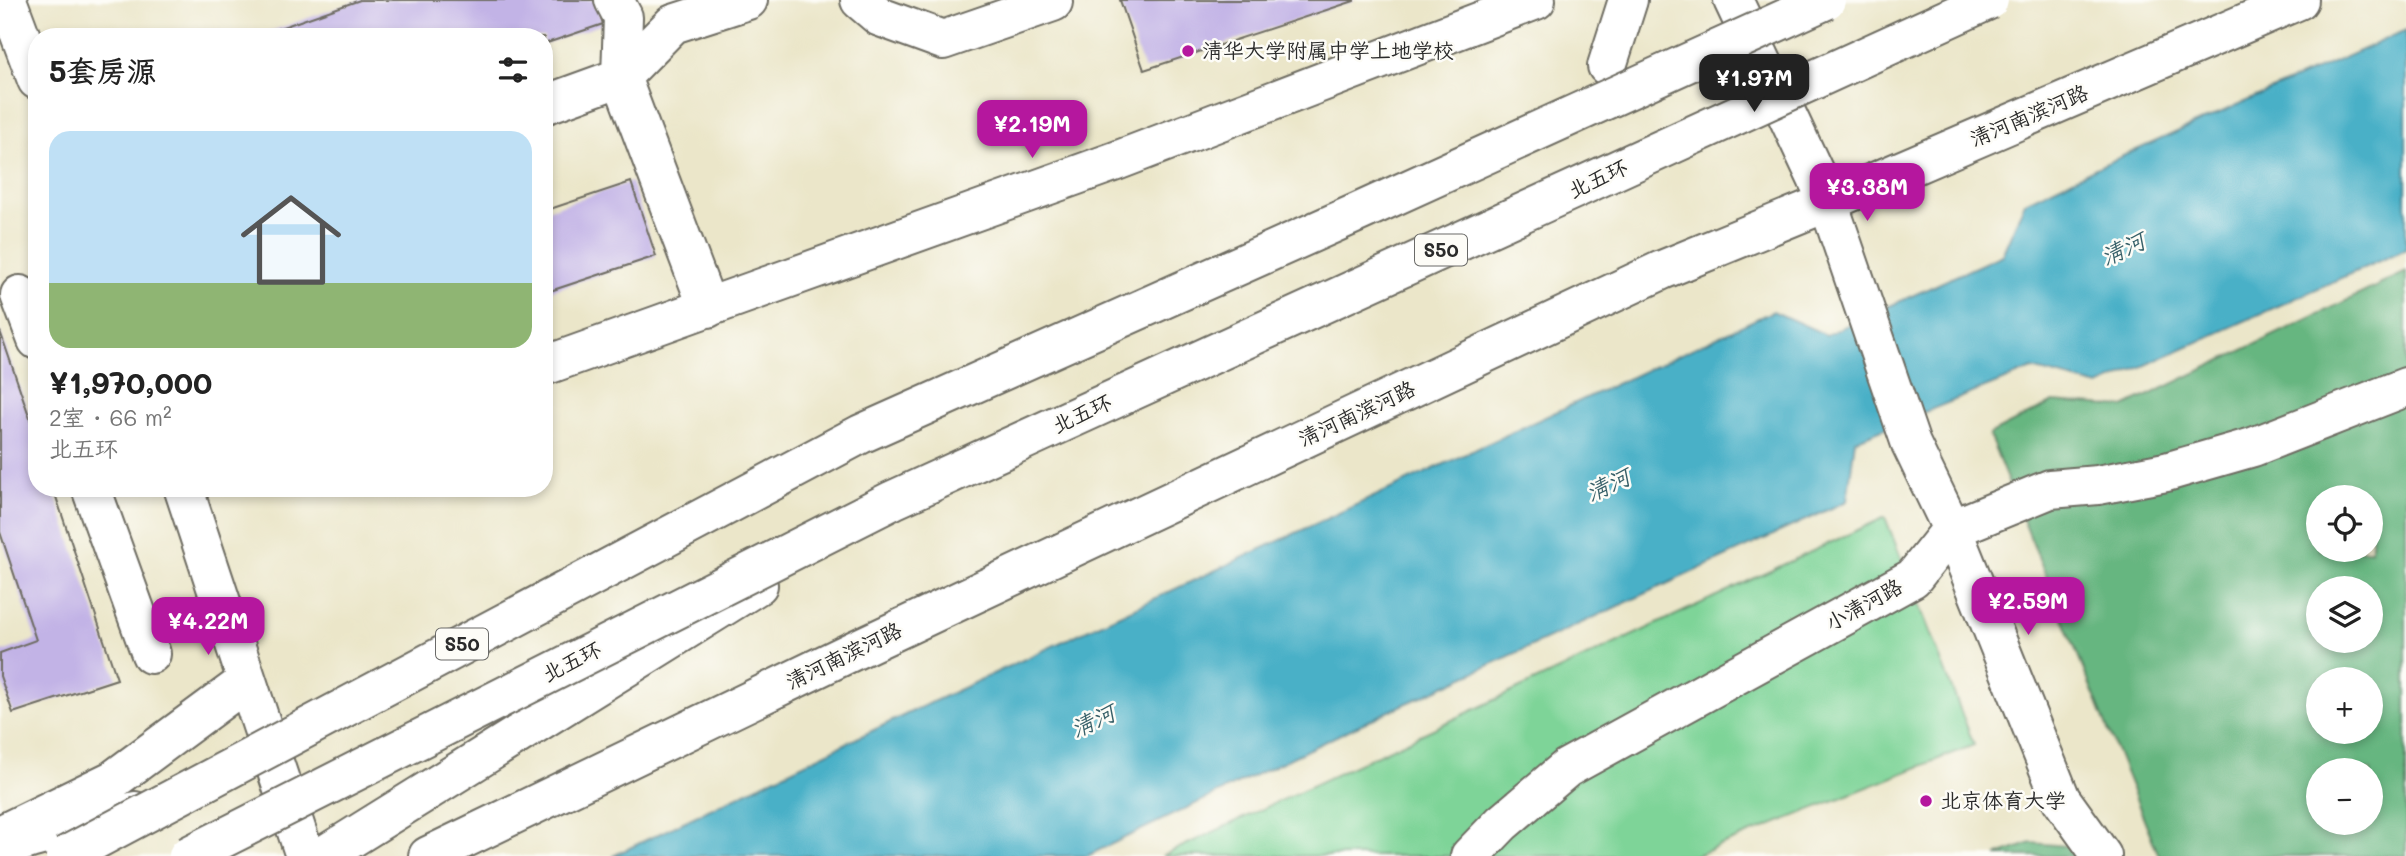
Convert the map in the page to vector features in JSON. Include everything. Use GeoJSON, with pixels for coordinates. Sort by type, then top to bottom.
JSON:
{"type":"FeatureCollection","features":[{"type":"Feature","properties":{"kind":"main road"},"geometry":{"type":"LineString","coordinates":[[614,0],[623,17],[621,77],[708,308]]}},
{"type":"Feature","properties":{"kind":"main road"},"geometry":{"type":"LineString","coordinates":[[553,102],[621,77],[673,24],[748,0]]}},
{"type":"Feature","properties":{"kind":"main road"},"geometry":{"type":"LineString","coordinates":[[860,0],[880,17],[943,40],[1054,2]]}},
{"type":"Feature","properties":{"kind":"main road"},"geometry":{"type":"LineString","coordinates":[[553,363],[1116,161],[1536,0]]}},
{"type":"Feature","properties":{"kind":"main road"},"geometry":{"type":"LineString","coordinates":[[1608,66],[1628,0]]}},
{"type":"Feature","properties":{"kind":"main road"},"geometry":{"type":"LineString","coordinates":[[1733,0],[1828,202],[1911,444],[1952,529],[2061,799],[2102,856]]}},
{"type":"Feature","properties":{"kind":"main road","name":"S50"},"geometry":{"type":"LineString","coordinates":[[65,856],[861,434],[1826,0]]}},
{"type":"Feature","properties":{"kind":"main road","name":"北五环"},"geometry":{"type":"LineString","coordinates":[[188,856],[893,500],[1989,0]]}},
{"type":"Feature","properties":{"kind":"main road","name":"清河南滨河路"},"geometry":{"type":"LineString","coordinates":[[428,856],[855,650],[1650,276],[2299,0]]}},
{"type":"Feature","properties":{"kind":"main road"},"geometry":{"type":"LineString","coordinates":[[13,5],[28,52]]}},
{"type":"Feature","properties":{"kind":"main road"},"geometry":{"type":"LineString","coordinates":[[19,295],[28,318]]}},
{"type":"Feature","properties":{"kind":"main road","name":"小清河路"},"geometry":{"type":"LineString","coordinates":[[1469,856],[1502,823],[1567,768],[1913,578],[1952,529],[2050,489],[2098,485],[2166,472],[2253,447],[2406,387]]}},
{"type":"Feature","properties":{"kind":"main road"},"geometry":{"type":"LineString","coordinates":[[94,497],[151,654]]}},
{"type":"Feature","properties":{"kind":"main road"},"geometry":{"type":"LineString","coordinates":[[186,497],[305,856]]}},
{"type":"Feature","properties":{"kind":"main road"},"geometry":{"type":"LineString","coordinates":[[323,856],[893,500]]}},
{"type":"Feature","properties":{"kind":"main road"},"geometry":{"type":"LineString","coordinates":[[0,835],[113,780],[247,681]]}},
{"type":"Feature","properties":{"kind":"main road"},"geometry":{"type":"LineString","coordinates":[[0,849],[164,803]]}},
{"type":"Feature","properties":{"kind":"green space"},"geometry":{"type":"Polygon","coordinates":[[[2406,272],[2406,856],[2159,856],[1989,435],[2053,402],[2124,407],[2406,272]]]}},
{"type":"Feature","properties":{"kind":"green space"},"geometry":{"type":"Polygon","coordinates":[[[1885,517],[1974,745],[1694,856],[1162,856],[1885,517]]]}},
{"type":"Feature","properties":{"kind":"green space"},"geometry":{"type":"Polygon","coordinates":[[[2031,843],[2067,846],[2076,856],[1996,856],[2031,843]]]}},
{"type":"Feature","properties":{"kind":"water","name":"清河"},"geometry":{"type":"Polygon","coordinates":[[[2406,30],[2406,249],[2099,386],[2032,369],[1855,440],[1847,501],[1355,727],[1087,856],[613,856],[913,711],[1773,311],[1826,335],[2002,255],[2025,202],[2406,30]]]}},
{"type":"Feature","properties":{"kind":"building"},"geometry":{"type":"Polygon","coordinates":[[[360,0],[595,0],[603,24],[553,41],[553,28],[280,28],[360,0]]]}},
{"type":"Feature","properties":{"kind":"building"},"geometry":{"type":"Polygon","coordinates":[[[1120,0],[1354,0],[1354,1],[1144,70],[1120,0]]]}},
{"type":"Feature","properties":{"kind":"building"},"geometry":{"type":"Polygon","coordinates":[[[631,182],[656,256],[553,290],[553,208],[631,182]]]}},
{"type":"Feature","properties":{"kind":"building"},"geometry":{"type":"Polygon","coordinates":[[[0,331],[28,413],[28,497],[56,497],[117,679],[13,713],[0,676],[0,653],[36,640],[0,532],[0,331]]]}},
{"type":"Feature","properties":{"kind":"place","name":"清华大学附属中学上地学校"},"geometry":{"type":"Point","coordinates":[1188,51]}},
{"type":"Feature","properties":{"kind":"place","name":"北京体育大学"},"geometry":{"type":"Point","coordinates":[1926,801]}}]}
